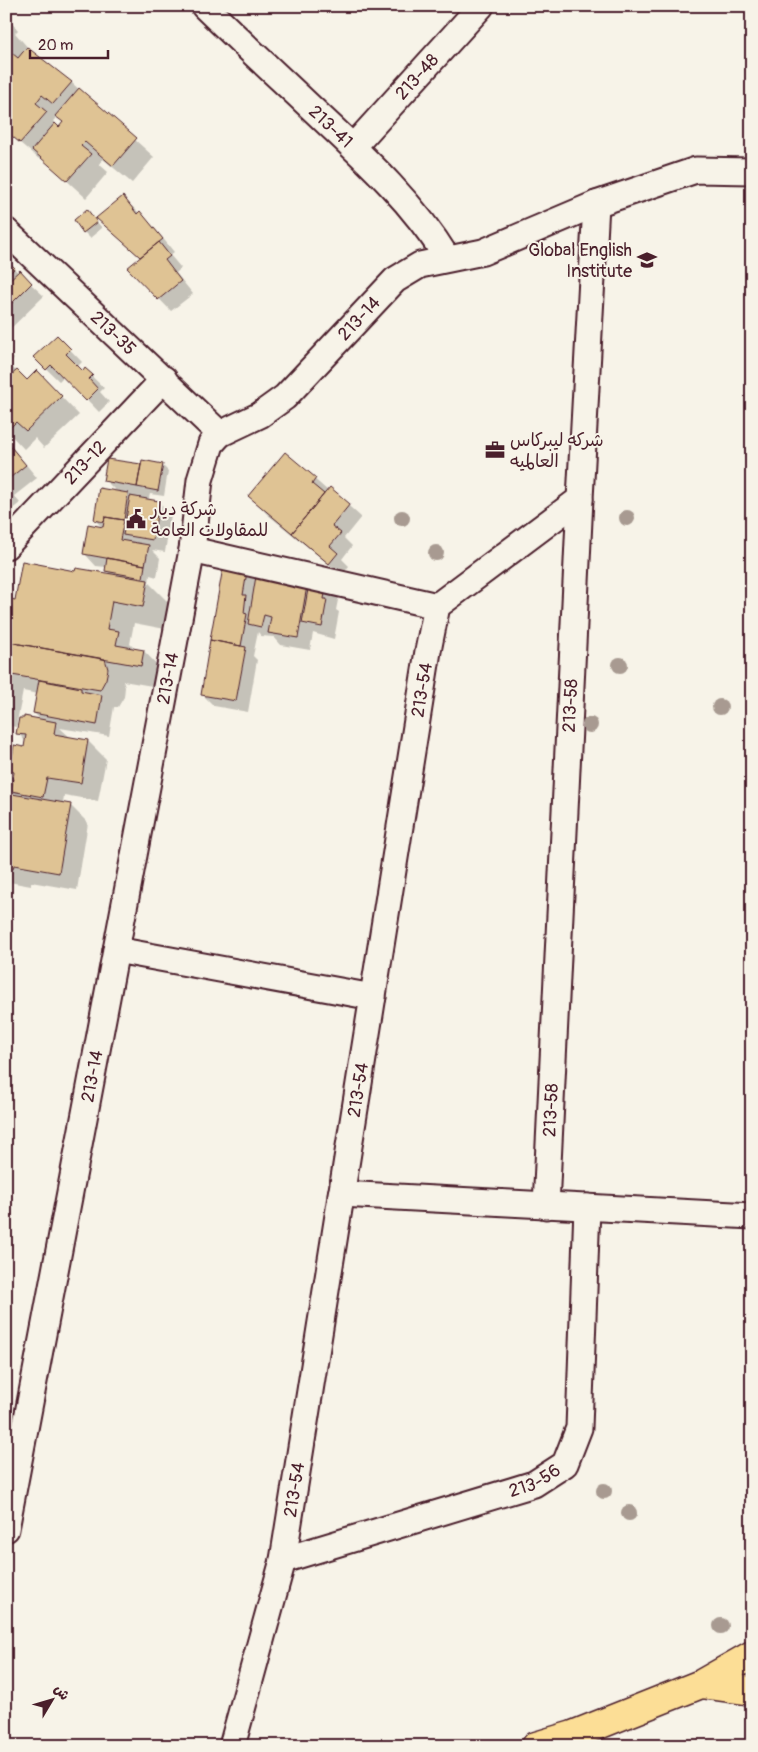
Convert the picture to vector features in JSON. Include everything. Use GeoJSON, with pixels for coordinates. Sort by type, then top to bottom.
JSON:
{"type":"FeatureCollection","features":[{"type":"Feature","properties":{"kind":"main road"},"geometry":{"type":"LineString","coordinates":[[536,1746],[573,1735],[701,1684],[752,1655]]}},
{"type":"Feature","properties":{"kind":"main road"},"geometry":{"type":"LineString","coordinates":[[701,1684],[752,1691]]}},
{"type":"Feature","properties":{"kind":"street","name":"213-41"},"geometry":{"type":"LineString","coordinates":[[204,6],[353,147],[409,203],[430,230],[447,258]]}},
{"type":"Feature","properties":{"kind":"street","name":"213-48"},"geometry":{"type":"LineString","coordinates":[[353,147],[481,6]]}},
{"type":"Feature","properties":{"kind":"street","name":"213-14"},"geometry":{"type":"LineString","coordinates":[[6,1529],[192,550],[200,480],[206,455],[211,444],[220,434],[260,415],[285,397],[396,280],[420,265],[483,252],[596,204],[696,170],[752,171]]}},
{"type":"Feature","properties":{"kind":"street","name":"213-58"},"geometry":{"type":"LineString","coordinates":[[546,1206],[596,204]]}},
{"type":"Feature","properties":{"kind":"street","name":"213-35"},"geometry":{"type":"LineString","coordinates":[[6,231],[220,434]]}},
{"type":"Feature","properties":{"kind":"street","name":"213-12"},"geometry":{"type":"LineString","coordinates":[[6,546],[164,379]]}},
{"type":"Feature","properties":{"kind":"street"},"geometry":{"type":"LineString","coordinates":[[192,550],[437,606],[580,499]]}},
{"type":"Feature","properties":{"kind":"street","name":"213-54"},"geometry":{"type":"LineString","coordinates":[[232,1746],[283,1560],[428,651],[437,606]]}},
{"type":"Feature","properties":{"kind":"street"},"geometry":{"type":"LineString","coordinates":[[116,950],[373,997]]}},
{"type":"Feature","properties":{"kind":"street"},"geometry":{"type":"LineString","coordinates":[[341,1194],[752,1216]]}},
{"type":"Feature","properties":{"kind":"street","name":"213-56"},"geometry":{"type":"LineString","coordinates":[[283,1560],[534,1484],[565,1464],[579,1428],[587,1208]]}},
{"type":"Feature","properties":{"kind":"building"},"geometry":{"type":"Polygon","coordinates":[[[27,47],[72,82],[53,104],[42,95],[36,103],[47,112],[20,143],[6,131],[6,59],[12,53],[18,58],[27,47]]]}},
{"type":"Feature","properties":{"kind":"building"},"geometry":{"type":"Polygon","coordinates":[[[79,88],[137,138],[113,166],[85,142],[81,146],[91,154],[67,181],[32,150],[55,123],[59,127],[63,122],[55,116],[79,88]]]}},
{"type":"Feature","properties":{"kind":"building"},"geometry":{"type":"Polygon","coordinates":[[[123,196],[137,214],[140,211],[163,239],[140,257],[96,218],[123,196]]]}},
{"type":"Feature","properties":{"kind":"building"},"geometry":{"type":"Polygon","coordinates":[[[87,209],[97,222],[83,233],[74,220],[87,209]]]}},
{"type":"Feature","properties":{"kind":"building"},"geometry":{"type":"Polygon","coordinates":[[[159,242],[170,256],[165,260],[181,281],[158,300],[127,268],[159,242]]]}},
{"type":"Feature","properties":{"kind":"building"},"geometry":{"type":"Polygon","coordinates":[[[6,259],[15,268],[6,277],[6,259]]]}},
{"type":"Feature","properties":{"kind":"building"},"geometry":{"type":"Polygon","coordinates":[[[20,270],[32,283],[6,309],[6,283],[20,270]]]}},
{"type":"Feature","properties":{"kind":"building"},"geometry":{"type":"Polygon","coordinates":[[[57,335],[71,349],[66,354],[83,371],[85,368],[93,375],[89,379],[98,389],[86,401],[51,365],[46,370],[33,357],[57,335]]]}},
{"type":"Feature","properties":{"kind":"building"},"geometry":{"type":"Polygon","coordinates":[[[17,370],[27,380],[37,370],[62,396],[26,431],[16,422],[6,432],[6,374],[9,377],[17,370]]]}},
{"type":"Feature","properties":{"kind":"building"},"geometry":{"type":"Polygon","coordinates":[[[6,441],[26,465],[6,481],[6,441]]]}},
{"type":"Feature","properties":{"kind":"building"},"geometry":{"type":"Polygon","coordinates":[[[285,452],[316,478],[312,484],[324,494],[292,533],[248,496],[285,452]]]}},
{"type":"Feature","properties":{"kind":"building"},"geometry":{"type":"Polygon","coordinates":[[[107,459],[141,464],[137,487],[103,481],[107,459]]]}},
{"type":"Feature","properties":{"kind":"building"},"geometry":{"type":"Polygon","coordinates":[[[142,460],[163,464],[158,491],[137,487],[142,460]]]}},
{"type":"Feature","properties":{"kind":"building"},"geometry":{"type":"Polygon","coordinates":[[[330,487],[350,504],[332,526],[341,533],[330,546],[338,553],[329,564],[292,533],[330,487]]]}},
{"type":"Feature","properties":{"kind":"building"},"geometry":{"type":"Polygon","coordinates":[[[99,488],[128,493],[124,520],[105,517],[104,522],[94,520],[99,488]]]}},
{"type":"Feature","properties":{"kind":"building"},"geometry":{"type":"Polygon","coordinates":[[[130,496],[159,501],[153,540],[123,535],[130,496]]]}},
{"type":"Feature","properties":{"kind":"building"},"geometry":{"type":"Polygon","coordinates":[[[105,517],[124,520],[120,540],[149,545],[145,565],[83,554],[88,524],[103,527],[105,517]]]}},
{"type":"Feature","properties":{"kind":"building"},"geometry":{"type":"Polygon","coordinates":[[[107,558],[145,565],[143,578],[105,571],[107,558]]]}},
{"type":"Feature","properties":{"kind":"building"},"geometry":{"type":"Polygon","coordinates":[[[22,561],[75,571],[76,568],[148,580],[143,607],[112,601],[107,629],[119,631],[116,645],[144,650],[141,666],[8,642],[6,648],[6,598],[15,600],[22,561]]]}},
{"type":"Feature","properties":{"kind":"building"},"geometry":{"type":"Polygon","coordinates":[[[224,562],[248,566],[243,595],[246,595],[244,613],[247,614],[241,646],[210,640],[224,562]]]}},
{"type":"Feature","properties":{"kind":"building"},"geometry":{"type":"Polygon","coordinates":[[[256,576],[308,580],[298,638],[268,633],[271,617],[264,615],[261,627],[248,624],[256,576]]]}},
{"type":"Feature","properties":{"kind":"building"},"geometry":{"type":"Polygon","coordinates":[[[310,578],[327,582],[324,599],[327,599],[322,627],[302,623],[310,578]]]}},
{"type":"Feature","properties":{"kind":"building"},"geometry":{"type":"Polygon","coordinates":[[[210,640],[246,647],[236,701],[201,695],[210,640]]]}},
{"type":"Feature","properties":{"kind":"building"},"geometry":{"type":"Polygon","coordinates":[[[8,642],[105,659],[108,669],[106,679],[100,690],[6,674],[8,642]]]}},
{"type":"Feature","properties":{"kind":"building"},"geometry":{"type":"Polygon","coordinates":[[[39,680],[81,688],[81,691],[102,695],[97,725],[33,713],[39,680]]]}},
{"type":"Feature","properties":{"kind":"building"},"geometry":{"type":"Polygon","coordinates":[[[24,716],[56,722],[54,734],[88,740],[81,783],[47,778],[43,797],[11,791],[14,772],[10,771],[14,745],[24,747],[26,735],[16,734],[19,718],[24,718],[24,716]]]}},
{"type":"Feature","properties":{"kind":"building"},"geometry":{"type":"Polygon","coordinates":[[[12,794],[71,804],[59,873],[14,865],[13,869],[6,867],[6,804],[10,805],[12,794]]]}},
{"type":"Feature","properties":{"kind":"place","name":"Global English Institute"},"geometry":{"type":"Point","coordinates":[647,260]}},
{"type":"Feature","properties":{"kind":"place","name":"شركه ليبركاس العالميه"},"geometry":{"type":"Point","coordinates":[495,450]}},
{"type":"Feature","properties":{"kind":"place","name":"شركة ديار للمقاولات العامة"},"geometry":{"type":"Point","coordinates":[136,519]}}]}
